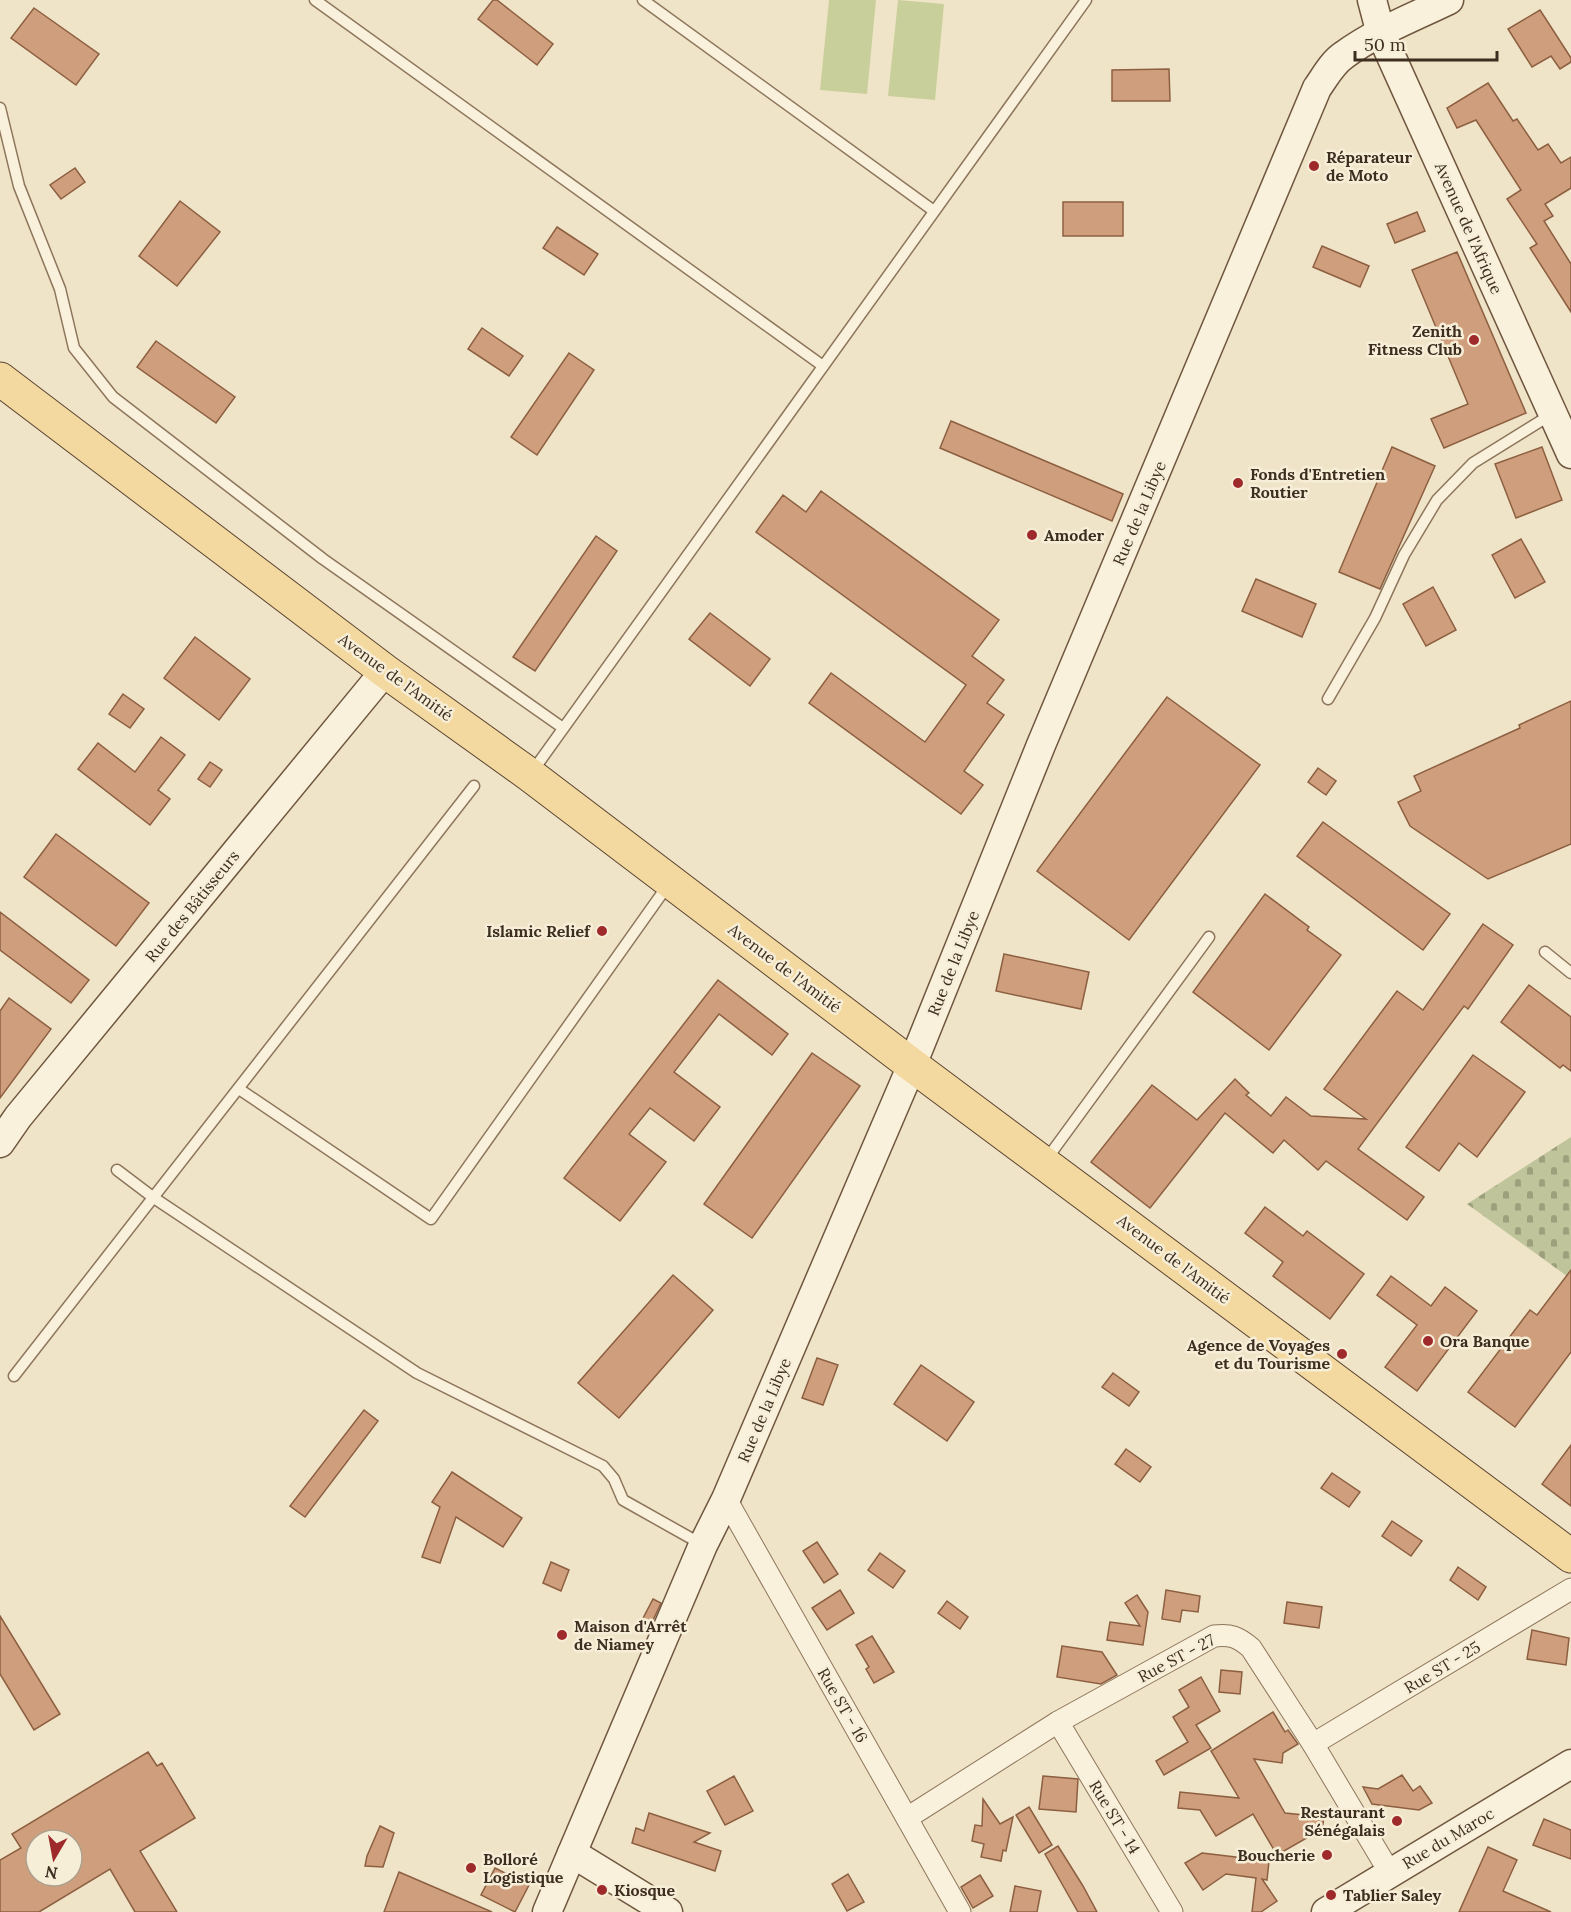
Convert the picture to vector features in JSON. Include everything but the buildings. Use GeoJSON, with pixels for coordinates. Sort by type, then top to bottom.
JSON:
{"type":"FeatureCollection","features":[{"type":"Feature","properties":{"kind":"main road","name":"Avenue de l'Amitié"},"geometry":{"type":"LineString","coordinates":[[0,379],[385,671],[530,775],[912,1065],[1571,1556]]}},
{"type":"Feature","properties":{"kind":"street","name":"Avenue de l'Afrique"},"geometry":{"type":"LineString","coordinates":[[1372,0],[1381,33],[1571,451]]}},
{"type":"Feature","properties":{"kind":"street","name":"Rue de la Libye"},"geometry":{"type":"LineString","coordinates":[[552,1908],[572,1853],[703,1545],[726,1499],[912,1065],[1041,746],[1317,88],[1342,56],[1381,33],[1449,0]]}},
{"type":"Feature","properties":{"kind":"street","name":"Rue des Bâtisseurs"},"geometry":{"type":"LineString","coordinates":[[0,1143],[18,1117],[385,671]]}},
{"type":"Feature","properties":{"kind":"street","name":"Rue ST - 16"},"geometry":{"type":"LineString","coordinates":[[726,1499],[960,1912]]}},
{"type":"Feature","properties":{"kind":"street","name":"Rue ST - 25"},"geometry":{"type":"LineString","coordinates":[[1313,1744],[1571,1589]]}},
{"type":"Feature","properties":{"kind":"street","name":"Rue ST - 27"},"geometry":{"type":"LineString","coordinates":[[907,1818],[1058,1722],[1214,1636],[1227,1634],[1238,1637],[1251,1648],[1313,1744],[1390,1873]]}},
{"type":"Feature","properties":{"kind":"street","name":"Rue ST - 14"},"geometry":{"type":"LineString","coordinates":[[1058,1722],[1172,1912]]}},
{"type":"Feature","properties":{"kind":"street","name":"Rue du Maroc"},"geometry":{"type":"LineString","coordinates":[[1326,1912],[1571,1764]]}},
{"type":"Feature","properties":{"kind":"street"},"geometry":{"type":"LineString","coordinates":[[572,1853],[669,1912]]}},
{"type":"Feature","properties":{"kind":"lane"},"geometry":{"type":"LineString","coordinates":[[315,0],[823,366]]}},
{"type":"Feature","properties":{"kind":"lane"},"geometry":{"type":"LineString","coordinates":[[643,0],[934,211]]}},
{"type":"Feature","properties":{"kind":"lane"},"geometry":{"type":"LineString","coordinates":[[530,775],[1086,0]]}},
{"type":"Feature","properties":{"kind":"lane"},"geometry":{"type":"LineString","coordinates":[[0,108],[19,186],[60,289],[74,348],[113,397],[323,559],[563,728]]}},
{"type":"Feature","properties":{"kind":"lane"},"geometry":{"type":"LineString","coordinates":[[1329,699],[1375,618],[1404,555],[1437,500],[1473,463],[1553,414]]}},
{"type":"Feature","properties":{"kind":"lane"},"geometry":{"type":"LineString","coordinates":[[14,1376],[474,786]]}},
{"type":"Feature","properties":{"kind":"lane"},"geometry":{"type":"LineString","coordinates":[[239,1089],[431,1219],[671,882]]}},
{"type":"Feature","properties":{"kind":"lane"},"geometry":{"type":"LineString","coordinates":[[1044,1162],[1209,937]]}},
{"type":"Feature","properties":{"kind":"lane"},"geometry":{"type":"LineString","coordinates":[[1545,952],[1571,973]]}},
{"type":"Feature","properties":{"kind":"lane"},"geometry":{"type":"LineString","coordinates":[[117,1170],[154,1198],[417,1373],[603,1466],[614,1479],[623,1500],[703,1545]]}},
{"type":"Feature","properties":{"kind":"green space"},"geometry":{"type":"Polygon","coordinates":[[[829,0],[876,0],[867,94],[820,90],[829,0]]]}},
{"type":"Feature","properties":{"kind":"green space"},"geometry":{"type":"Polygon","coordinates":[[[898,0],[944,4],[935,100],[888,96],[898,0]]]}},
{"type":"Feature","properties":{"kind":"green space"},"geometry":{"type":"Polygon","coordinates":[[[1571,1137],[1571,1279],[1467,1204],[1571,1137]]]}},
{"type":"Feature","properties":{"kind":"place","name":"Réparateur de Moto"},"geometry":{"type":"Point","coordinates":[1314,166]}},
{"type":"Feature","properties":{"kind":"place","name":"Zenith Fitness Club"},"geometry":{"type":"Point","coordinates":[1474,340]}},
{"type":"Feature","properties":{"kind":"place","name":"Fonds d'Entretien Routier"},"geometry":{"type":"Point","coordinates":[1238,483]}},
{"type":"Feature","properties":{"kind":"place","name":"Amoder"},"geometry":{"type":"Point","coordinates":[1032,535]}},
{"type":"Feature","properties":{"kind":"place","name":"Islamic Relief"},"geometry":{"type":"Point","coordinates":[602,931]}},
{"type":"Feature","properties":{"kind":"place","name":"Ora Banque"},"geometry":{"type":"Point","coordinates":[1428,1341]}},
{"type":"Feature","properties":{"kind":"place","name":"Agence de Voyages et du Tourisme"},"geometry":{"type":"Point","coordinates":[1342,1354]}},
{"type":"Feature","properties":{"kind":"place","name":"Maison d'Arrêt de Niamey"},"geometry":{"type":"Point","coordinates":[562,1635]}},
{"type":"Feature","properties":{"kind":"place","name":"Restaurant Sénégalais"},"geometry":{"type":"Point","coordinates":[1397,1821]}},
{"type":"Feature","properties":{"kind":"place","name":"Boucherie"},"geometry":{"type":"Point","coordinates":[1327,1855]}},
{"type":"Feature","properties":{"kind":"place","name":"Bolloré Logistique"},"geometry":{"type":"Point","coordinates":[471,1868]}},
{"type":"Feature","properties":{"kind":"place","name":"Kiosque"},"geometry":{"type":"Point","coordinates":[602,1890]}},
{"type":"Feature","properties":{"kind":"place","name":"Tablier Saley"},"geometry":{"type":"Point","coordinates":[1331,1895]}}]}
